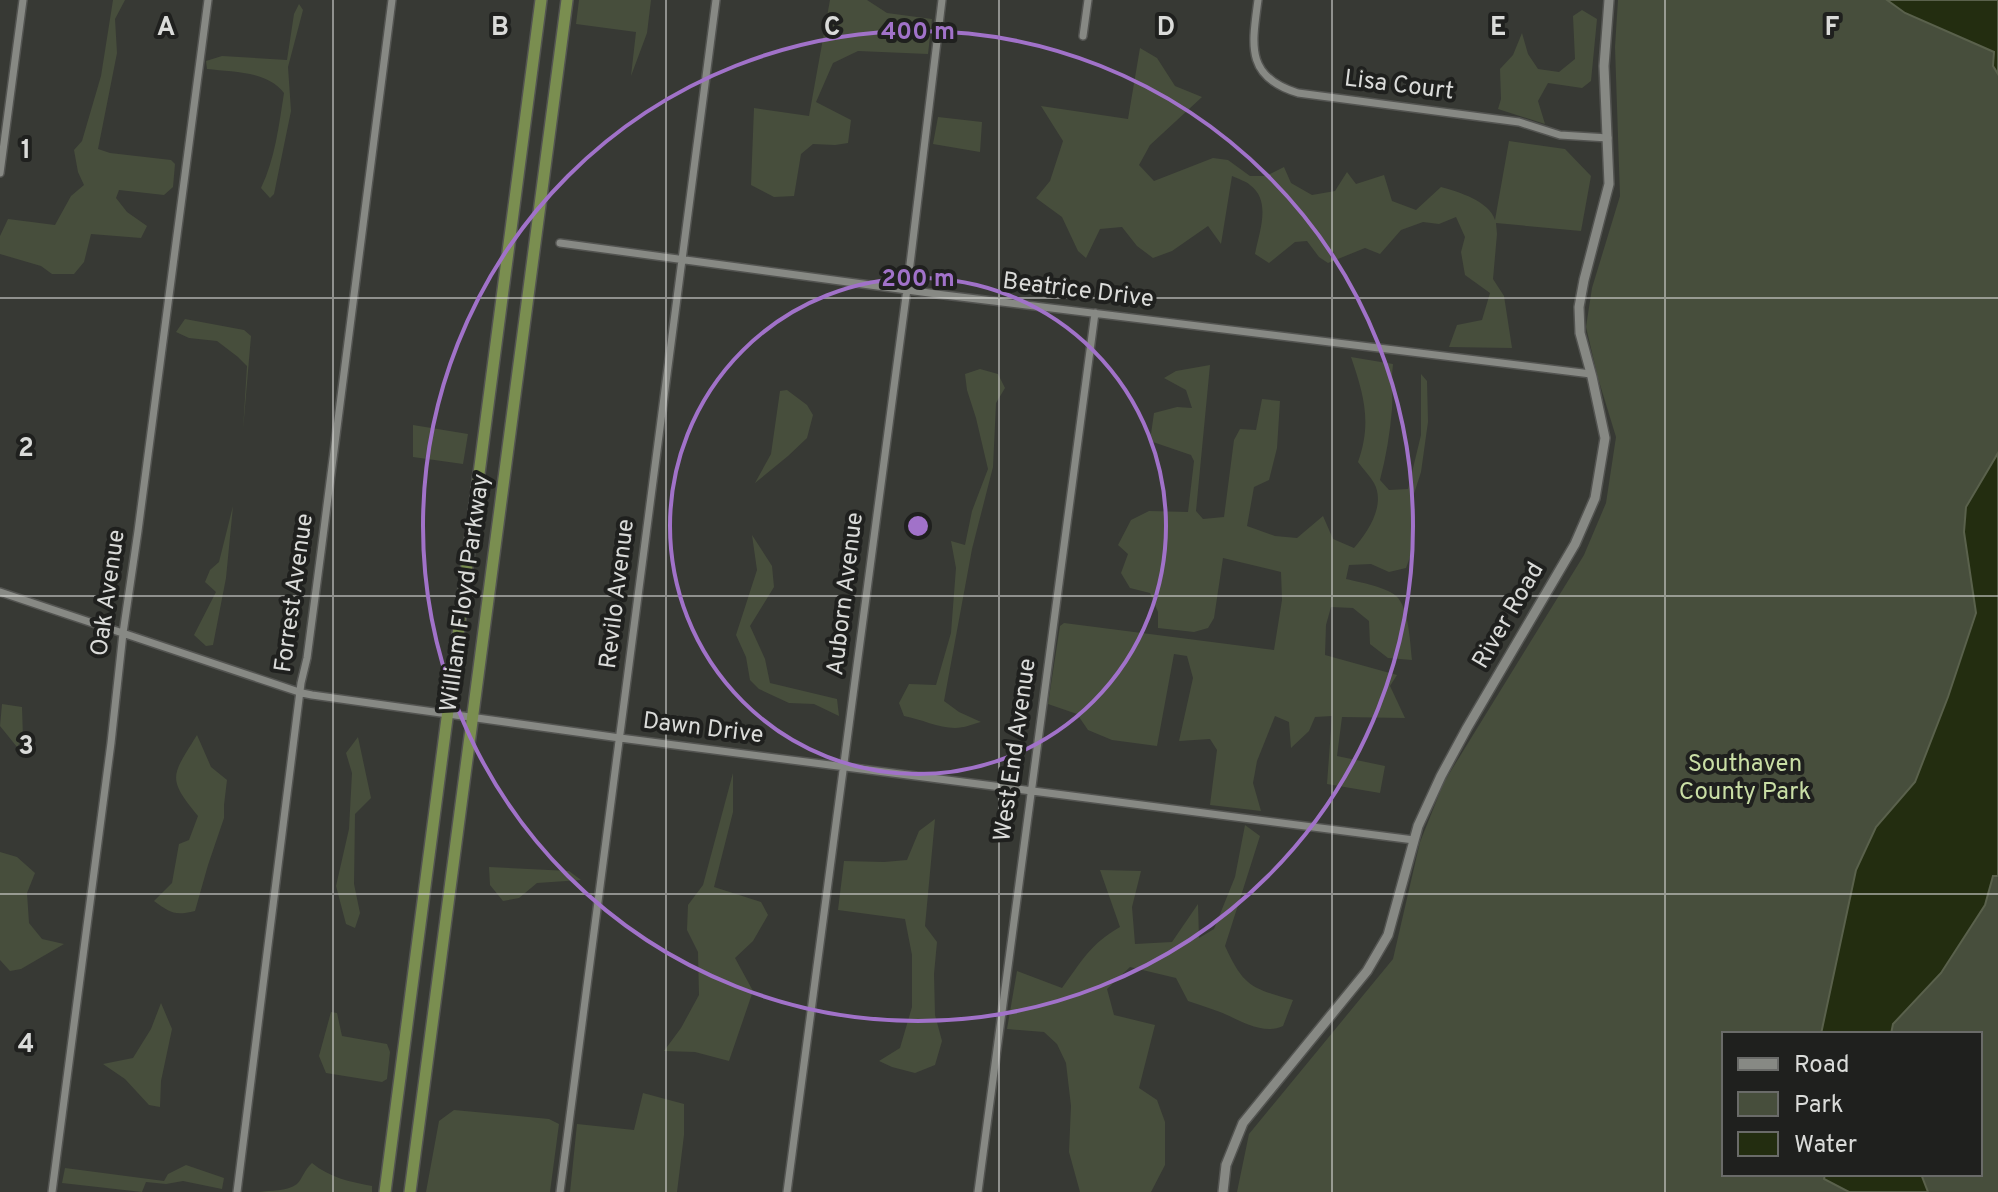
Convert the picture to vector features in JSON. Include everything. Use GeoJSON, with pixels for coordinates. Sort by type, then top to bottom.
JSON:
{"type":"FeatureCollection","features":[{"type":"Feature","properties":{"kind":"highway","name":"William Floyd Parkway"},"geometry":{"type":"LineString","coordinates":[[385,1192],[541,0]]}},
{"type":"Feature","properties":{"kind":"highway","name":"William Floyd Parkway"},"geometry":{"type":"LineString","coordinates":[[410,1192],[567,0]]}},
{"type":"Feature","properties":{"kind":"street"},"geometry":{"type":"LineString","coordinates":[[0,173],[23,0]]}},
{"type":"Feature","properties":{"kind":"street","name":"Oak Avenue"},"geometry":{"type":"LineString","coordinates":[[52,1192],[208,0]]}},
{"type":"Feature","properties":{"kind":"street","name":"Forrest Avenue"},"geometry":{"type":"LineString","coordinates":[[237,1192],[392,0]]}},
{"type":"Feature","properties":{"kind":"street","name":"Revilo Avenue"},"geometry":{"type":"LineString","coordinates":[[560,1192],[716,0]]}},
{"type":"Feature","properties":{"kind":"street","name":"Auborn Avenue"},"geometry":{"type":"LineString","coordinates":[[787,1192],[907,289],[942,0]]}},
{"type":"Feature","properties":{"kind":"street"},"geometry":{"type":"LineString","coordinates":[[1083,36],[1088,0]]}},
{"type":"Feature","properties":{"kind":"street","name":"Lisa Court"},"geometry":{"type":"LineString","coordinates":[[1258,0],[1253,40],[1255,55],[1268,79],[1288,90],[1519,122],[1560,135],[1608,138]]}},
{"type":"Feature","properties":{"kind":"street"},"geometry":{"type":"LineString","coordinates":[[1597,0],[1609,1]]}},
{"type":"Feature","properties":{"kind":"street","name":"River Road"},"geometry":{"type":"LineString","coordinates":[[1223,1192],[1226,1165],[1243,1123],[1367,971],[1388,935],[1418,826],[1448,764],[1575,544],[1595,498],[1605,438],[1580,333],[1579,307],[1609,184],[1604,66],[1609,1]]}},
{"type":"Feature","properties":{"kind":"street","name":"Beatrice Drive"},"geometry":{"type":"LineString","coordinates":[[560,243],[1591,374]]}},
{"type":"Feature","properties":{"kind":"street","name":"West End Avenue"},"geometry":{"type":"LineString","coordinates":[[978,1192],[1095,313]]}},
{"type":"Feature","properties":{"kind":"street","name":"Dawn Drive"},"geometry":{"type":"LineString","coordinates":[[0,592],[302,693],[620,738],[1414,840]]}},
{"type":"Feature","properties":{"kind":"green space"},"geometry":{"type":"Polygon","coordinates":[[[113,0],[125,0],[115,19],[117,53],[98,149],[171,160],[175,164],[173,187],[164,195],[119,190],[116,198],[127,212],[147,226],[141,238],[91,234],[84,262],[74,274],[52,274],[41,266],[0,254],[0,236],[8,219],[55,225],[71,196],[84,185],[74,150],[82,141],[101,76],[113,0]]]}},
{"type":"Feature","properties":{"kind":"green space"},"geometry":{"type":"Polygon","coordinates":[[[579,0],[651,0],[647,33],[631,76],[636,32],[576,24],[579,0]]]}},
{"type":"Feature","properties":{"kind":"green space"},"geometry":{"type":"Polygon","coordinates":[[[830,0],[867,0],[887,13],[932,19],[928,54],[858,51],[833,63],[816,102],[851,120],[848,143],[813,144],[801,154],[794,196],[774,197],[751,185],[754,108],[809,116],[830,0]]]}},
{"type":"Feature","properties":{"kind":"green space","name":"Southaven County Park"},"geometry":{"type":"Polygon","coordinates":[[[1618,0],[1998,0],[1998,1192],[1237,1192],[1249,1134],[1393,959],[1420,842],[1444,782],[1584,555],[1606,503],[1616,437],[1586,327],[1592,288],[1620,196],[1615,47],[1618,0]]]}},
{"type":"Feature","properties":{"kind":"green space"},"geometry":{"type":"Polygon","coordinates":[[[299,4],[303,10],[288,67],[291,111],[274,194],[270,198],[261,188],[273,154],[284,93],[259,77],[207,69],[206,61],[222,56],[287,60],[294,14],[299,4]]]}},
{"type":"Feature","properties":{"kind":"green space"},"geometry":{"type":"Polygon","coordinates":[[[1582,10],[1597,19],[1591,81],[1582,88],[1548,83],[1538,101],[1545,124],[1498,109],[1501,99],[1500,69],[1513,55],[1522,33],[1528,54],[1538,69],[1559,72],[1575,59],[1573,16],[1582,10]]]}},
{"type":"Feature","properties":{"kind":"green space"},"geometry":{"type":"Polygon","coordinates":[[[1140,48],[1157,58],[1175,86],[1202,97],[1150,145],[1139,165],[1154,181],[1213,158],[1228,160],[1250,176],[1266,176],[1284,167],[1291,183],[1312,195],[1335,191],[1347,172],[1356,184],[1384,175],[1392,201],[1416,210],[1441,187],[1480,203],[1495,220],[1509,141],[1565,149],[1591,176],[1581,231],[1496,223],[1493,279],[1504,296],[1512,348],[1449,347],[1457,325],[1482,320],[1490,293],[1465,275],[1461,252],[1465,237],[1456,217],[1439,224],[1423,222],[1401,230],[1380,254],[1365,248],[1328,263],[1307,241],[1295,242],[1269,263],[1255,254],[1262,217],[1261,199],[1248,184],[1232,176],[1221,244],[1208,226],[1172,251],[1153,258],[1137,246],[1122,227],[1100,229],[1086,258],[1078,251],[1062,217],[1036,198],[1050,181],[1063,141],[1041,106],[1128,119],[1140,48]]]}},
{"type":"Feature","properties":{"kind":"green space"},"geometry":{"type":"Polygon","coordinates":[[[938,117],[982,122],[980,152],[933,144],[938,117]]]}},
{"type":"Feature","properties":{"kind":"green space"},"geometry":{"type":"Polygon","coordinates":[[[185,319],[244,330],[251,336],[243,430],[247,366],[217,341],[189,338],[176,332],[185,319]]]}},
{"type":"Feature","properties":{"kind":"green space"},"geometry":{"type":"Polygon","coordinates":[[[1351,357],[1393,364],[1391,418],[1380,480],[1389,490],[1408,489],[1421,435],[1421,374],[1427,381],[1428,422],[1421,472],[1412,500],[1414,546],[1406,568],[1389,572],[1371,564],[1349,565],[1346,579],[1372,585],[1396,596],[1404,608],[1412,660],[1388,658],[1370,644],[1369,621],[1353,608],[1331,607],[1326,625],[1325,655],[1397,675],[1390,686],[1405,718],[1342,717],[1337,756],[1385,766],[1380,793],[1327,784],[1332,716],[1315,717],[1309,731],[1291,748],[1289,722],[1275,716],[1257,761],[1253,783],[1261,811],[1210,805],[1217,750],[1210,739],[1179,741],[1193,678],[1187,656],[1174,654],[1157,746],[1112,740],[1088,730],[1077,714],[1048,704],[1060,626],[1064,623],[1274,650],[1282,600],[1281,572],[1223,558],[1214,618],[1208,628],[1194,632],[1158,628],[1158,612],[1150,593],[1130,588],[1121,573],[1128,554],[1118,545],[1131,520],[1149,511],[1188,512],[1194,461],[1191,455],[1150,441],[1154,413],[1177,407],[1192,408],[1186,390],[1164,378],[1176,371],[1210,365],[1196,511],[1203,519],[1224,517],[1234,440],[1240,429],[1256,430],[1262,399],[1280,401],[1277,448],[1269,480],[1254,487],[1247,526],[1275,536],[1297,538],[1323,516],[1333,539],[1354,548],[1374,518],[1378,500],[1374,483],[1358,462],[1365,434],[1365,409],[1351,357]]]}},
{"type":"Feature","properties":{"kind":"green space"},"geometry":{"type":"Polygon","coordinates":[[[980,369],[998,374],[1005,388],[996,403],[993,467],[972,549],[944,701],[981,722],[949,728],[904,716],[899,703],[909,684],[936,685],[951,633],[956,568],[951,541],[965,545],[972,511],[988,469],[965,374],[980,369]]]}},
{"type":"Feature","properties":{"kind":"green space"},"geometry":{"type":"Polygon","coordinates":[[[787,390],[807,405],[813,415],[807,438],[755,483],[771,454],[780,391],[787,390]]]}},
{"type":"Feature","properties":{"kind":"green space"},"geometry":{"type":"Polygon","coordinates":[[[413,425],[468,434],[463,464],[413,457],[413,425]]]}},
{"type":"Feature","properties":{"kind":"green space"},"geometry":{"type":"Polygon","coordinates":[[[233,506],[226,578],[213,645],[206,646],[194,635],[216,592],[205,582],[210,570],[219,562],[233,506]]]}},
{"type":"Feature","properties":{"kind":"green space"},"geometry":{"type":"Polygon","coordinates":[[[752,535],[772,566],[774,587],[750,626],[765,659],[770,683],[837,699],[839,716],[814,704],[789,703],[759,689],[750,680],[746,657],[736,635],[757,570],[752,535]]]}},
{"type":"Feature","properties":{"kind":"green space"},"geometry":{"type":"Polygon","coordinates":[[[2,704],[22,707],[23,738],[17,747],[0,726],[2,704]]]}},
{"type":"Feature","properties":{"kind":"green space"},"geometry":{"type":"Polygon","coordinates":[[[197,735],[211,767],[227,780],[224,818],[195,911],[177,913],[154,901],[172,883],[179,844],[189,840],[198,816],[181,793],[176,776],[182,759],[197,735]]]}},
{"type":"Feature","properties":{"kind":"green space"},"geometry":{"type":"Polygon","coordinates":[[[358,737],[371,798],[355,814],[354,884],[360,913],[355,928],[346,924],[336,886],[349,829],[352,773],[346,753],[358,737]]]}},
{"type":"Feature","properties":{"kind":"green space"},"geometry":{"type":"Polygon","coordinates":[[[733,773],[733,812],[714,887],[761,902],[768,915],[753,941],[735,958],[753,991],[729,1061],[695,1052],[664,1051],[699,995],[698,952],[687,930],[688,905],[703,885],[733,773]]]}},
{"type":"Feature","properties":{"kind":"green space"},"geometry":{"type":"Polygon","coordinates":[[[935,819],[925,926],[937,942],[935,1015],[942,1041],[935,1065],[915,1073],[879,1061],[900,1048],[912,1007],[912,955],[905,919],[838,910],[844,861],[907,860],[919,831],[935,819]]]}},
{"type":"Feature","properties":{"kind":"green space"},"geometry":{"type":"Polygon","coordinates":[[[1245,825],[1260,836],[1225,946],[1250,984],[1293,1000],[1283,1026],[1267,1029],[1251,1025],[1188,1001],[1176,978],[1130,967],[1107,989],[1114,1015],[1155,1025],[1139,1088],[1157,1100],[1165,1122],[1165,1165],[1151,1192],[1080,1192],[1069,1152],[1071,1106],[1066,1063],[1057,1044],[1044,1032],[1007,1029],[1017,971],[1062,988],[1094,947],[1120,927],[1100,870],[1141,871],[1132,907],[1135,944],[1172,942],[1198,904],[1199,938],[1214,929],[1235,877],[1245,825]]]}},
{"type":"Feature","properties":{"kind":"green space"},"geometry":{"type":"Polygon","coordinates":[[[0,852],[17,857],[35,873],[27,893],[29,923],[42,939],[64,944],[21,969],[10,971],[0,960],[0,852]]]}},
{"type":"Feature","properties":{"kind":"green space"},"geometry":{"type":"Polygon","coordinates":[[[489,867],[569,871],[581,880],[537,883],[519,898],[503,901],[490,885],[489,867]]]}},
{"type":"Feature","properties":{"kind":"green space"},"geometry":{"type":"Polygon","coordinates":[[[161,1003],[172,1029],[161,1081],[160,1107],[149,1105],[125,1079],[103,1064],[133,1058],[151,1029],[161,1003]]]}},
{"type":"Feature","properties":{"kind":"green space"},"geometry":{"type":"Polygon","coordinates":[[[331,1012],[337,1013],[342,1036],[387,1044],[390,1052],[387,1079],[382,1082],[326,1073],[319,1056],[331,1012]]]}},
{"type":"Feature","properties":{"kind":"green space"},"geometry":{"type":"Polygon","coordinates":[[[643,1093],[684,1104],[684,1135],[677,1192],[570,1192],[577,1124],[634,1130],[643,1093]]]}},
{"type":"Feature","properties":{"kind":"green space"},"geometry":{"type":"Polygon","coordinates":[[[454,1110],[549,1119],[559,1124],[550,1192],[426,1192],[439,1121],[454,1110]]]}},
{"type":"Feature","properties":{"kind":"green space"},"geometry":{"type":"Polygon","coordinates":[[[312,1163],[333,1176],[372,1186],[372,1192],[259,1192],[293,1187],[312,1163]]]}},
{"type":"Feature","properties":{"kind":"green space"},"geometry":{"type":"Polygon","coordinates":[[[186,1165],[224,1178],[222,1189],[183,1181],[166,1184],[146,1182],[142,1192],[62,1183],[65,1168],[164,1181],[168,1174],[186,1165]]]}},
{"type":"Feature","properties":{"kind":"water"},"geometry":{"type":"Polygon","coordinates":[[[1887,0],[1998,0],[1998,74],[1993,66],[1994,52],[1905,13],[1887,0]]]}},
{"type":"Feature","properties":{"kind":"water"},"geometry":{"type":"Polygon","coordinates":[[[1998,453],[1998,876],[1993,876],[1985,905],[1941,973],[1893,1024],[1891,1032],[1821,1032],[1856,870],[1876,827],[1915,782],[1976,613],[1964,532],[1966,507],[1998,453]]]}},
{"type":"Feature","properties":{"kind":"water"},"geometry":{"type":"Polygon","coordinates":[[[1825,1176],[1922,1176],[1928,1192],[1849,1192],[1824,1179],[1825,1176]]]}}]}
